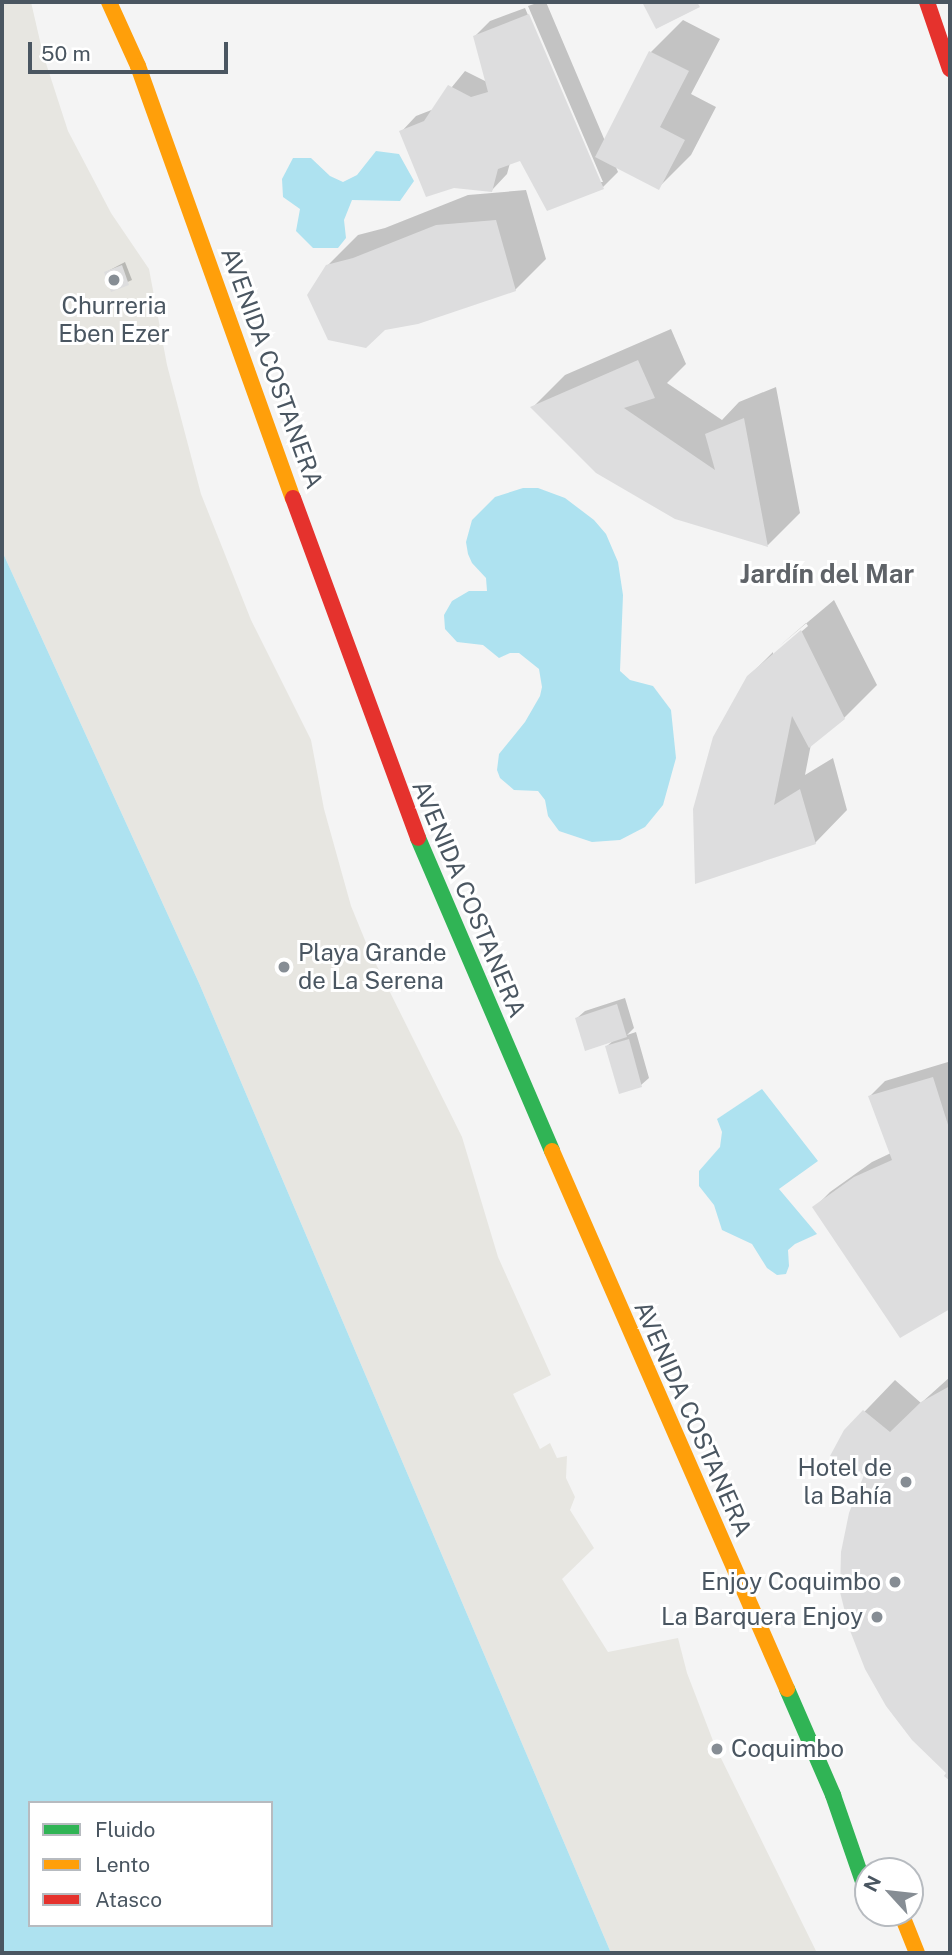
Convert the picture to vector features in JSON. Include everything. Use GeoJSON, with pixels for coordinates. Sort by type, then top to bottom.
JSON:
{"type":"FeatureCollection","features":[{"type":"Feature","properties":{"kind":"main road","name":"AVENIDA COSTANERA"},"geometry":{"type":"LineString","coordinates":[[109,2],[138,66],[390,767],[440,895],[832,1795],[854,1857]]}},
{"type":"Feature","properties":{"kind":"main road"},"geometry":{"type":"LineString","coordinates":[[927,2],[950,69]]}},
{"type":"Feature","properties":{"kind":"main road","name":"AVENIDA COSTANERA"},"geometry":{"type":"LineString","coordinates":[[832,1795],[869,1847]]}},
{"type":"Feature","properties":{"kind":"main road"},"geometry":{"type":"LineString","coordinates":[[907,1927],[917,1953]]}},
{"type":"Feature","properties":{"kind":"sand","name":"Playa Grande de La Serena"},"geometry":{"type":"Polygon","coordinates":[[[2,2],[31,2],[43,54],[68,131],[111,213],[149,269],[167,365],[201,494],[251,620],[311,740],[324,809],[351,906],[369,950],[462,1137],[498,1257],[551,1375],[513,1394],[540,1449],[550,1443],[557,1458],[567,1456],[566,1478],[575,1497],[570,1510],[594,1548],[562,1579],[608,1652],[678,1638],[687,1673],[715,1746],[817,1953],[611,1953],[199,983],[2,551],[2,2]]]}},
{"type":"Feature","properties":{"kind":"water"},"geometry":{"type":"Polygon","coordinates":[[[376,151],[399,154],[414,181],[400,201],[352,200],[344,220],[346,238],[338,248],[313,248],[296,231],[300,209],[283,197],[282,179],[293,158],[311,158],[330,176],[343,182],[357,175],[376,151]]]}},
{"type":"Feature","properties":{"kind":"water"},"geometry":{"type":"Polygon","coordinates":[[[523,488],[538,488],[565,498],[594,520],[606,534],[618,562],[623,595],[620,671],[630,680],[653,686],[671,710],[676,758],[663,805],[645,827],[620,840],[592,842],[559,831],[548,816],[545,800],[538,791],[514,790],[500,778],[497,770],[499,754],[525,722],[540,696],[542,687],[539,669],[519,653],[510,653],[499,658],[483,645],[457,642],[445,629],[444,615],[452,601],[469,591],[487,591],[486,578],[472,563],[468,554],[466,542],[472,520],[495,497],[523,488]]]}},
{"type":"Feature","properties":{"kind":"water"},"geometry":{"type":"Polygon","coordinates":[[[2,551],[199,983],[611,1953],[2,1953],[2,551]]]}},
{"type":"Feature","properties":{"kind":"water"},"geometry":{"type":"Polygon","coordinates":[[[762,1089],[818,1161],[779,1189],[817,1234],[788,1250],[789,1266],[786,1274],[777,1275],[767,1268],[752,1244],[722,1230],[714,1205],[699,1186],[699,1171],[720,1147],[722,1132],[717,1119],[762,1089]]]}},
{"type":"Feature","properties":{"kind":"building"},"geometry":{"type":"Polygon","coordinates":[[[642,2],[697,2],[700,7],[656,29],[642,2]]]}},
{"type":"Feature","properties":{"kind":"building"},"geometry":{"type":"Polygon","coordinates":[[[529,14],[604,189],[547,211],[520,161],[498,169],[492,192],[454,188],[426,197],[399,131],[424,121],[448,85],[471,97],[488,92],[473,36],[529,14]]]}},
{"type":"Feature","properties":{"kind":"building"},"geometry":{"type":"Polygon","coordinates":[[[649,51],[689,71],[660,127],[685,140],[659,190],[595,157],[649,51]]]}},
{"type":"Feature","properties":{"kind":"building"},"geometry":{"type":"Polygon","coordinates":[[[496,220],[516,291],[418,324],[385,330],[366,348],[328,340],[307,295],[326,265],[353,258],[436,225],[496,220]]]}},
{"type":"Feature","properties":{"kind":"building"},"geometry":{"type":"Polygon","coordinates":[[[122,265],[129,285],[111,292],[104,272],[122,265]]]}},
{"type":"Feature","properties":{"kind":"building"},"geometry":{"type":"Polygon","coordinates":[[[638,360],[655,398],[624,408],[715,470],[705,434],[744,418],[768,547],[675,519],[596,473],[530,407],[638,360]]]}},
{"type":"Feature","properties":{"kind":"building"},"geometry":{"type":"Polygon","coordinates":[[[801,630],[845,719],[809,748],[792,716],[774,805],[800,789],[816,844],[695,884],[693,809],[713,737],[747,676],[801,630]]]}},
{"type":"Feature","properties":{"kind":"building"},"geometry":{"type":"Polygon","coordinates":[[[617,1004],[627,1037],[585,1051],[575,1018],[617,1004]]]}},
{"type":"Feature","properties":{"kind":"building"},"geometry":{"type":"Polygon","coordinates":[[[629,1039],[642,1087],[619,1094],[605,1046],[629,1039]]]}},
{"type":"Feature","properties":{"kind":"building"},"geometry":{"type":"Polygon","coordinates":[[[933,1077],[950,1131],[950,1309],[900,1338],[812,1207],[854,1177],[892,1160],[868,1096],[933,1077]]]}},
{"type":"Feature","properties":{"kind":"building","name":"Enjoy Coquimbo"},"geometry":{"type":"Polygon","coordinates":[[[950,1386],[950,1781],[944,1776],[946,1773],[912,1740],[886,1706],[865,1669],[849,1628],[840,1592],[841,1552],[849,1513],[864,1475],[830,1456],[844,1430],[863,1410],[890,1432],[921,1402],[950,1386]]]}},
{"type":"Feature","properties":{"kind":"traffic: fast"},"geometry":{"type":"LineString","coordinates":[[418,838],[552,1151]]}},
{"type":"Feature","properties":{"kind":"traffic: fast"},"geometry":{"type":"LineString","coordinates":[[787,1689],[833,1795],[854,1857]]}},
{"type":"Feature","properties":{"kind":"traffic: slow"},"geometry":{"type":"LineString","coordinates":[[109,2],[138,66],[293,498]]}},
{"type":"Feature","properties":{"kind":"traffic: slow"},"geometry":{"type":"LineString","coordinates":[[552,1151],[787,1689]]}},
{"type":"Feature","properties":{"kind":"traffic: slow"},"geometry":{"type":"LineString","coordinates":[[907,1927],[917,1953]]}},
{"type":"Feature","properties":{"kind":"traffic: jam"},"geometry":{"type":"LineString","coordinates":[[927,2],[950,69]]}},
{"type":"Feature","properties":{"kind":"traffic: jam"},"geometry":{"type":"LineString","coordinates":[[293,498],[418,838]]}},
{"type":"Feature","properties":{"kind":"place","name":"Churreria Eben Ezer"},"geometry":{"type":"Point","coordinates":[114,280]}},
{"type":"Feature","properties":{"kind":"place","name":"Playa Grande de La Serena"},"geometry":{"type":"Point","coordinates":[284,967]}},
{"type":"Feature","properties":{"kind":"place","name":"Hotel de la Bahía"},"geometry":{"type":"Point","coordinates":[906,1482]}},
{"type":"Feature","properties":{"kind":"place","name":"Enjoy Coquimbo"},"geometry":{"type":"Point","coordinates":[895,1582]}},
{"type":"Feature","properties":{"kind":"place","name":"La Barquera Enjoy"},"geometry":{"type":"Point","coordinates":[877,1617]}},
{"type":"Feature","properties":{"kind":"place","name":"Coquimbo"},"geometry":{"type":"Point","coordinates":[717,1749]}},
{"type":"Feature","properties":{"kind":"district","name":"Jardín del Mar"},"geometry":{"type":"Point","coordinates":[827,574]}}]}
